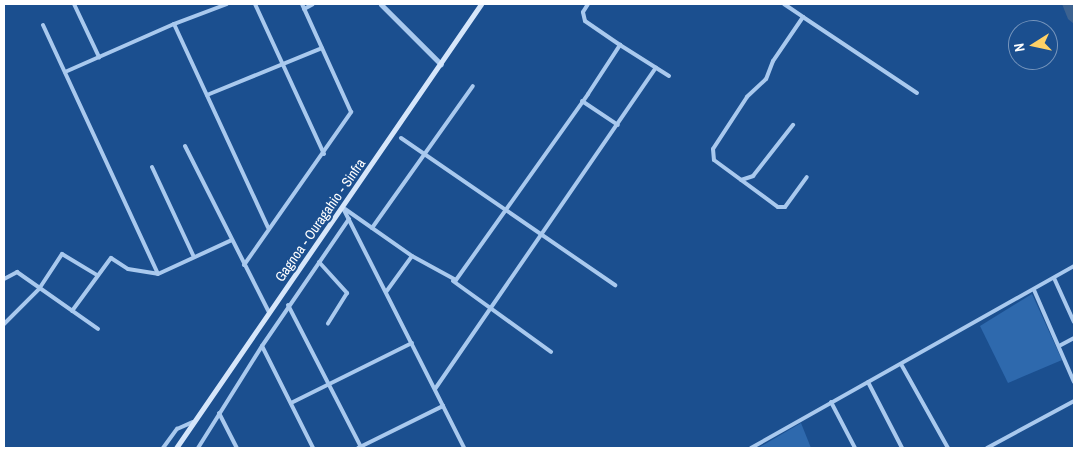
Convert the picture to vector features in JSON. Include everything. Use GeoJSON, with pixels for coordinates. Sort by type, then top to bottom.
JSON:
{"type":"FeatureCollection","features":[{"type":"Feature","properties":{"kind":"main road","name":"Gagnoa - Ouragahio - Sinfra"},"geometry":{"type":"LineString","coordinates":[[176,448],[343,208],[481,4]]}},
{"type":"Feature","properties":{"kind":"street"},"geometry":{"type":"LineString","coordinates":[[74,4],[99,56]]}},
{"type":"Feature","properties":{"kind":"street"},"geometry":{"type":"LineString","coordinates":[[65,72],[174,24],[227,4]]}},
{"type":"Feature","properties":{"kind":"street"},"geometry":{"type":"LineString","coordinates":[[255,4],[324,154]]}},
{"type":"Feature","properties":{"kind":"street"},"geometry":{"type":"LineString","coordinates":[[244,264],[268,227],[324,154],[351,112],[302,4]]}},
{"type":"Feature","properties":{"kind":"street"},"geometry":{"type":"LineString","coordinates":[[304,9],[313,4]]}},
{"type":"Feature","properties":{"kind":"street"},"geometry":{"type":"LineString","coordinates":[[381,4],[441,64]]}},
{"type":"Feature","properties":{"kind":"street"},"geometry":{"type":"LineString","coordinates":[[588,4],[583,12],[585,21],[668,76]]}},
{"type":"Feature","properties":{"kind":"street"},"geometry":{"type":"LineString","coordinates":[[784,4],[918,93]]}},
{"type":"Feature","properties":{"kind":"street"},"geometry":{"type":"LineString","coordinates":[[803,17],[772,61],[766,79],[747,98],[713,148],[714,160],[778,207],[785,207],[807,176]]}},
{"type":"Feature","properties":{"kind":"street"},"geometry":{"type":"LineString","coordinates":[[174,24],[268,227]]}},
{"type":"Feature","properties":{"kind":"street"},"geometry":{"type":"LineString","coordinates":[[43,25],[158,274]]}},
{"type":"Feature","properties":{"kind":"street"},"geometry":{"type":"LineString","coordinates":[[453,281],[620,45]]}},
{"type":"Feature","properties":{"kind":"street"},"geometry":{"type":"LineString","coordinates":[[207,95],[322,48]]}},
{"type":"Feature","properties":{"kind":"street"},"geometry":{"type":"LineString","coordinates":[[435,389],[656,68]]}},
{"type":"Feature","properties":{"kind":"street"},"geometry":{"type":"LineString","coordinates":[[372,228],[474,86]]}},
{"type":"Feature","properties":{"kind":"street"},"geometry":{"type":"LineString","coordinates":[[582,101],[618,125]]}},
{"type":"Feature","properties":{"kind":"street"},"geometry":{"type":"LineString","coordinates":[[741,180],[753,176],[793,125]]}},
{"type":"Feature","properties":{"kind":"street"},"geometry":{"type":"LineString","coordinates":[[402,138],[506,207],[615,285]]}},
{"type":"Feature","properties":{"kind":"street"},"geometry":{"type":"LineString","coordinates":[[185,146],[269,312]]}},
{"type":"Feature","properties":{"kind":"street"},"geometry":{"type":"LineString","coordinates":[[152,167],[194,257]]}},
{"type":"Feature","properties":{"kind":"street"},"geometry":{"type":"LineString","coordinates":[[343,208],[464,448]]}},
{"type":"Feature","properties":{"kind":"street"},"geometry":{"type":"LineString","coordinates":[[343,208],[412,256],[453,281],[551,352]]}},
{"type":"Feature","properties":{"kind":"street"},"geometry":{"type":"LineString","coordinates":[[198,448],[288,305],[349,220]]}},
{"type":"Feature","properties":{"kind":"street"},"geometry":{"type":"LineString","coordinates":[[72,311],[97,274],[111,258],[128,269],[158,274],[232,240]]}},
{"type":"Feature","properties":{"kind":"street"},"geometry":{"type":"LineString","coordinates":[[4,324],[39,289],[62,254],[97,274]]}},
{"type":"Feature","properties":{"kind":"street"},"geometry":{"type":"LineString","coordinates":[[386,292],[412,256]]}},
{"type":"Feature","properties":{"kind":"street"},"geometry":{"type":"LineString","coordinates":[[319,262],[346,293],[328,323]]}},
{"type":"Feature","properties":{"kind":"street"},"geometry":{"type":"LineString","coordinates":[[751,448],[1074,266]]}},
{"type":"Feature","properties":{"kind":"street"},"geometry":{"type":"LineString","coordinates":[[4,279],[10,272],[17,272],[98,329]]}},
{"type":"Feature","properties":{"kind":"street"},"geometry":{"type":"LineString","coordinates":[[1054,278],[1074,322]]}},
{"type":"Feature","properties":{"kind":"street"},"geometry":{"type":"LineString","coordinates":[[1034,290],[1074,382]]}},
{"type":"Feature","properties":{"kind":"street"},"geometry":{"type":"LineString","coordinates":[[288,305],[330,384],[359,448],[443,406]]}},
{"type":"Feature","properties":{"kind":"street"},"geometry":{"type":"LineString","coordinates":[[1059,346],[1074,338]]}},
{"type":"Feature","properties":{"kind":"street"},"geometry":{"type":"LineString","coordinates":[[291,403],[412,343]]}},
{"type":"Feature","properties":{"kind":"street"},"geometry":{"type":"LineString","coordinates":[[262,346],[313,448]]}},
{"type":"Feature","properties":{"kind":"street"},"geometry":{"type":"LineString","coordinates":[[900,364],[948,448]]}},
{"type":"Feature","properties":{"kind":"street"},"geometry":{"type":"LineString","coordinates":[[868,382],[902,448]]}},
{"type":"Feature","properties":{"kind":"street"},"geometry":{"type":"LineString","coordinates":[[987,448],[1074,401]]}},
{"type":"Feature","properties":{"kind":"street"},"geometry":{"type":"LineString","coordinates":[[831,402],[855,448]]}},
{"type":"Feature","properties":{"kind":"street"},"geometry":{"type":"LineString","coordinates":[[219,413],[237,448]]}},
{"type":"Feature","properties":{"kind":"street"},"geometry":{"type":"LineString","coordinates":[[163,448],[177,428],[194,422]]}},
{"type":"Feature","properties":{"kind":"shaded area"},"geometry":{"type":"Polygon","coordinates":[[[1062,4],[1074,4],[1074,24],[1068,19],[1062,4]]]}},
{"type":"Feature","properties":{"kind":"shaded area"},"geometry":{"type":"Polygon","coordinates":[[[1032,294],[1062,360],[1008,383],[980,326],[1032,294]]]}},
{"type":"Feature","properties":{"kind":"shaded area"},"geometry":{"type":"Polygon","coordinates":[[[801,423],[811,448],[758,448],[801,423]]]}}]}
